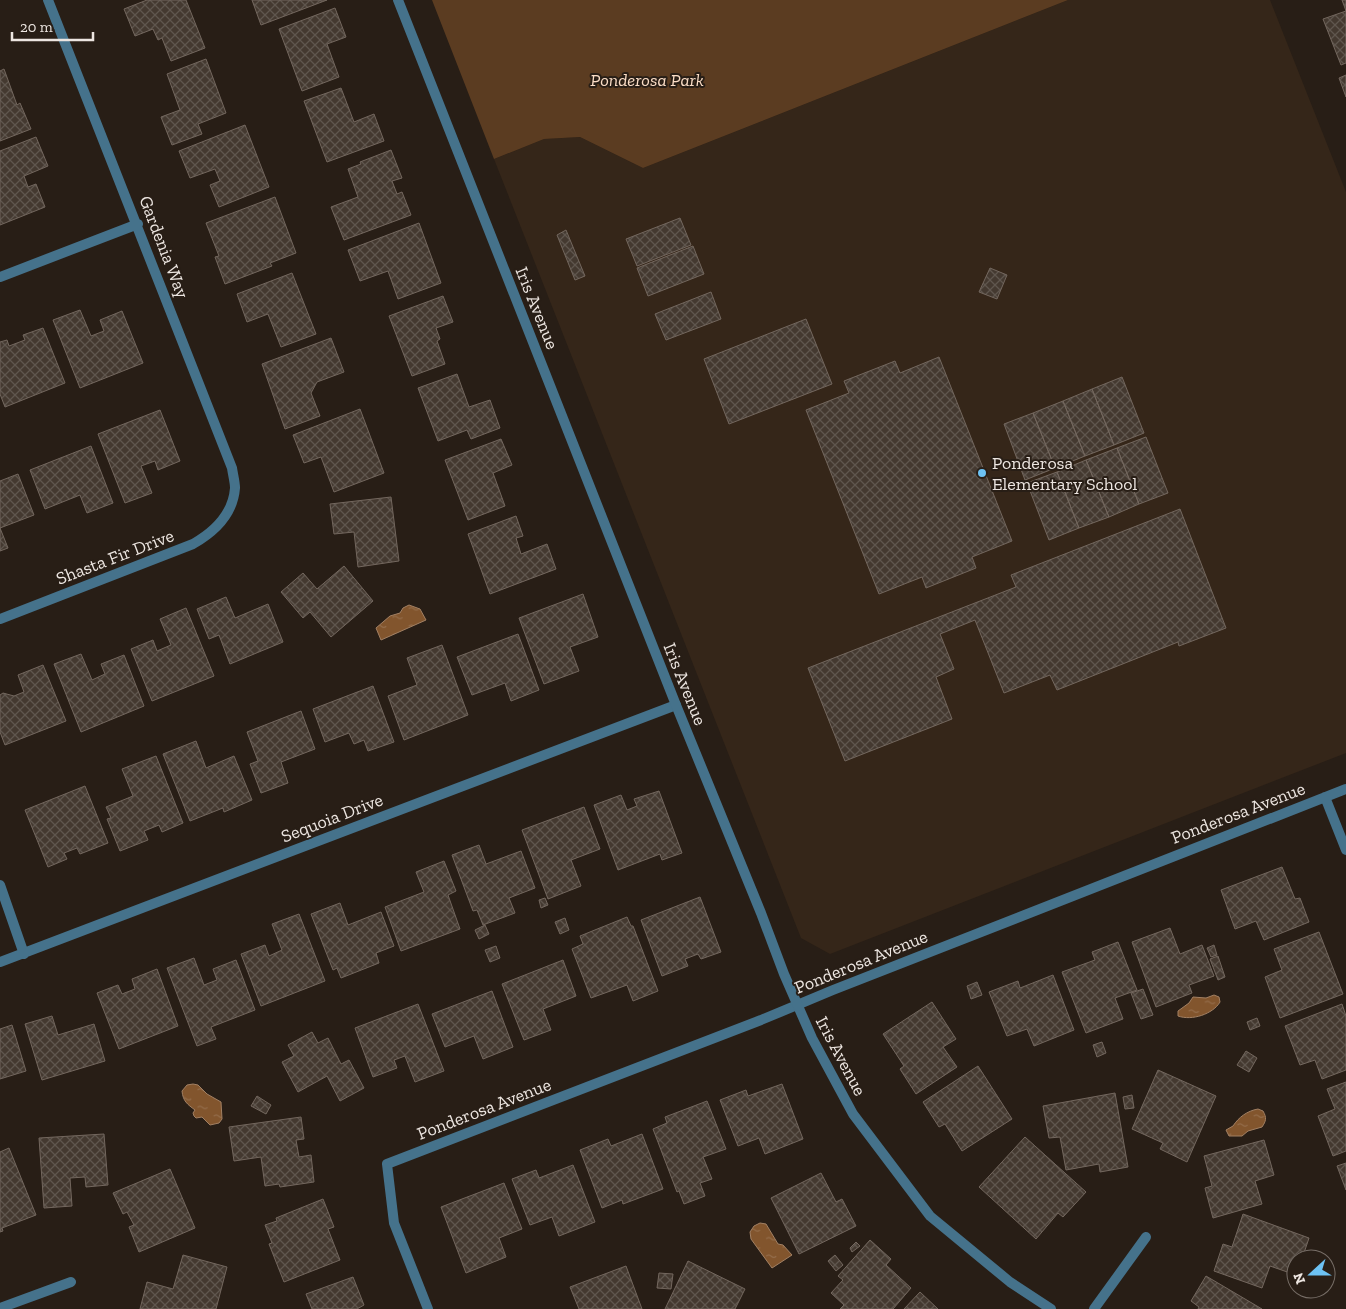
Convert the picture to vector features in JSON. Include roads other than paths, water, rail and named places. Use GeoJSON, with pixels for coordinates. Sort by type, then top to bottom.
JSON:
{"type":"FeatureCollection","features":[{"type":"Feature","properties":{"kind":"street","name":"Gardenia Way"},"geometry":{"type":"LineString","coordinates":[[48,0],[138,224],[232,468],[235,488],[230,508]]}},
{"type":"Feature","properties":{"kind":"street","name":"Iris Avenue"},"geometry":{"type":"LineString","coordinates":[[398,0],[676,705],[761,913],[796,1006],[853,1114],[930,1216],[1010,1282],[1051,1309]]}},
{"type":"Feature","properties":{"kind":"street"},"geometry":{"type":"LineString","coordinates":[[0,277],[138,224]]}},
{"type":"Feature","properties":{"kind":"street","name":"Shasta Fir Drive"},"geometry":{"type":"LineString","coordinates":[[0,619],[193,544],[220,525],[230,508]]}},
{"type":"Feature","properties":{"kind":"street","name":"Sequoia Drive"},"geometry":{"type":"LineString","coordinates":[[0,962],[676,705]]}},
{"type":"Feature","properties":{"kind":"street","name":"Ponderosa Avenue"},"geometry":{"type":"LineString","coordinates":[[428,1309],[394,1223],[388,1164],[796,1006],[1346,789]]}},
{"type":"Feature","properties":{"kind":"street"},"geometry":{"type":"LineString","coordinates":[[1325,796],[1346,850]]}},
{"type":"Feature","properties":{"kind":"street"},"geometry":{"type":"LineString","coordinates":[[0,884],[24,954]]}},
{"type":"Feature","properties":{"kind":"street"},"geometry":{"type":"LineString","coordinates":[[1094,1309],[1146,1237]]}},
{"type":"Feature","properties":{"kind":"street"},"geometry":{"type":"LineString","coordinates":[[0,1308],[71,1282]]}},
{"type":"Feature","properties":{"kind":"water"},"geometry":{"type":"Polygon","coordinates":[[[409,605],[420,609],[426,620],[381,640],[376,628],[390,616],[400,613],[403,608],[409,605]]]}},
{"type":"Feature","properties":{"kind":"water"},"geometry":{"type":"Polygon","coordinates":[[[1214,995],[1219,997],[1220,1002],[1207,1013],[1189,1018],[1178,1016],[1178,1011],[1189,1003],[1193,997],[1206,998],[1214,995]]]}},
{"type":"Feature","properties":{"kind":"water"},"geometry":{"type":"Polygon","coordinates":[[[187,1085],[198,1085],[207,1094],[221,1102],[222,1119],[219,1123],[210,1125],[202,1117],[196,1118],[194,1116],[195,1110],[186,1102],[182,1091],[187,1085]]]}},
{"type":"Feature","properties":{"kind":"water"},"geometry":{"type":"Polygon","coordinates":[[[1258,1109],[1263,1111],[1265,1116],[1262,1127],[1248,1131],[1242,1136],[1229,1136],[1226,1130],[1250,1111],[1258,1109]]]}},
{"type":"Feature","properties":{"kind":"water"},"geometry":{"type":"Polygon","coordinates":[[[760,1223],[766,1224],[778,1244],[783,1245],[792,1255],[772,1268],[751,1239],[750,1232],[754,1226],[760,1223]]]}},
{"type":"Feature","properties":{"kind":"place","name":"Ponderosa Elementary School"},"geometry":{"type":"Point","coordinates":[982,473]}},
{"type":"Feature","properties":{"kind":"park label","name":"Ponderosa Park"},"geometry":{"type":"Point","coordinates":[647,80]}}]}
